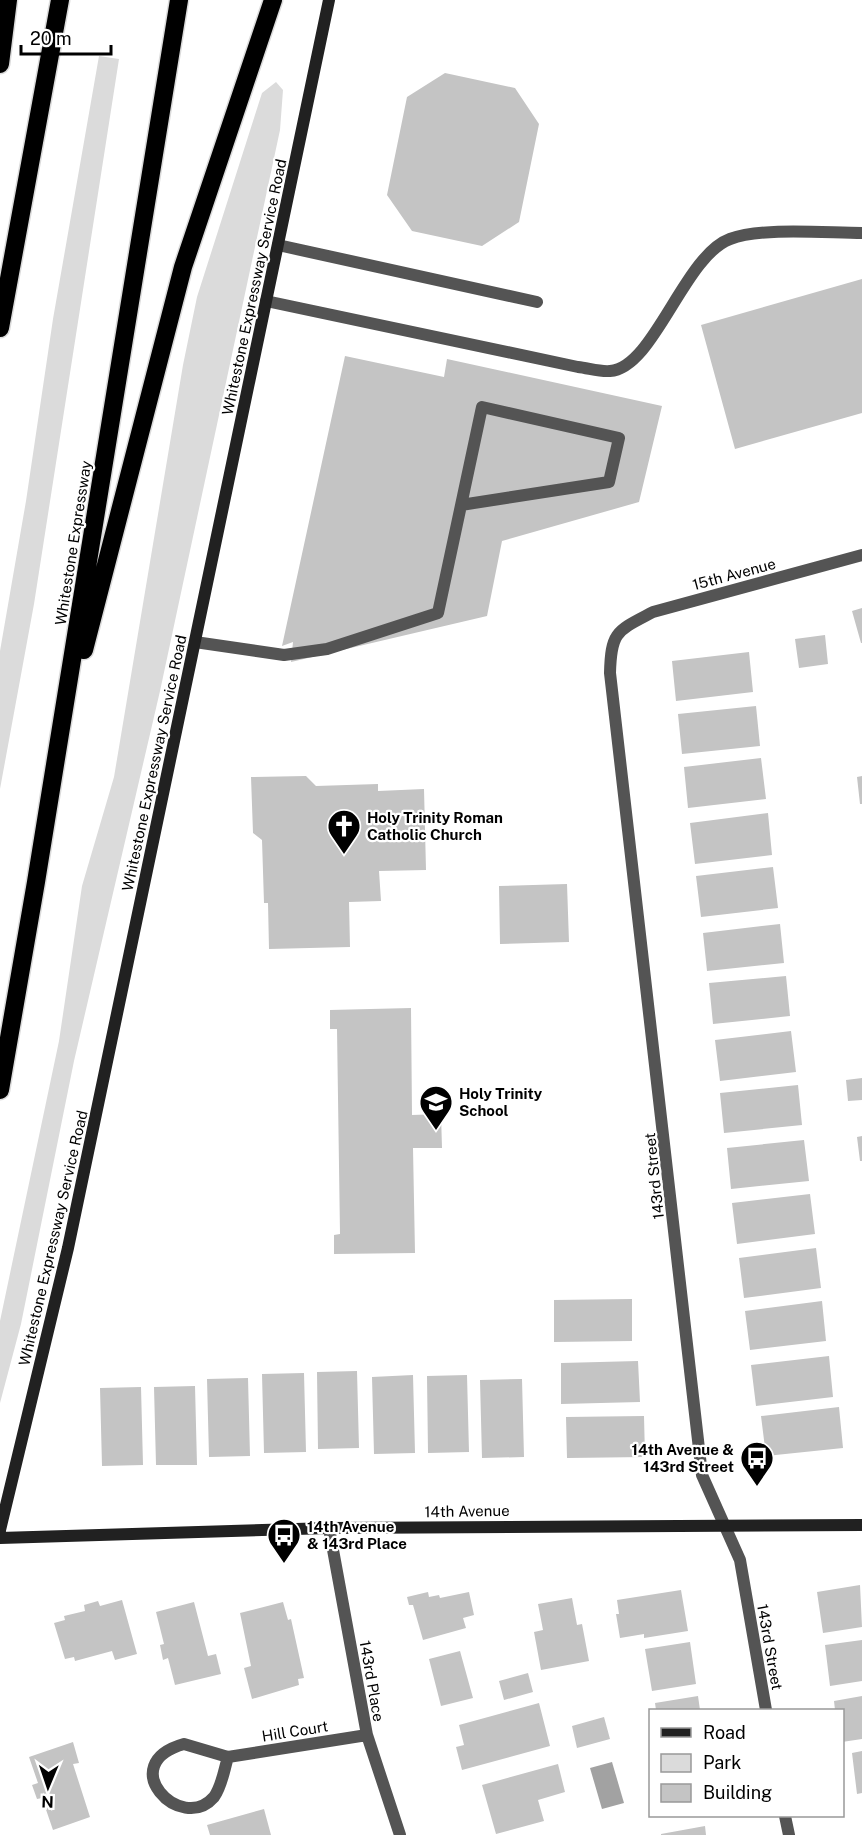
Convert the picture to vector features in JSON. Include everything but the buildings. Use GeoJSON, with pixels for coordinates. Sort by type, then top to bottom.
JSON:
{"type":"FeatureCollection","features":[{"type":"Feature","properties":{"kind":"highway"},"geometry":{"type":"LineString","coordinates":[[0,64],[8,0]]}},
{"type":"Feature","properties":{"kind":"highway"},"geometry":{"type":"LineString","coordinates":[[0,328],[60,0]]}},
{"type":"Feature","properties":{"kind":"highway","name":"Whitestone Expressway"},"geometry":{"type":"LineString","coordinates":[[0,1090],[54,772],[178,0]]}},
{"type":"Feature","properties":{"kind":"highway"},"geometry":{"type":"LineString","coordinates":[[54,772],[164,333],[196,224],[273,0]]}},
{"type":"Feature","properties":{"kind":"main road","name":"Whitestone Expressway Service Road"},"geometry":{"type":"LineString","coordinates":[[0,1530],[68,1248],[329,0]]}},
{"type":"Feature","properties":{"kind":"main road","name":"14th Avenue"},"geometry":{"type":"LineString","coordinates":[[0,1538],[329,1528],[862,1525]]}},
{"type":"Feature","properties":{"kind":"street"},"geometry":{"type":"LineString","coordinates":[[266,301],[578,367],[611,371],[634,359],[703,260],[729,239],[763,234],[862,233]]}},
{"type":"Feature","properties":{"kind":"street"},"geometry":{"type":"LineString","coordinates":[[278,245],[537,302]]}},
{"type":"Feature","properties":{"kind":"street"},"geometry":{"type":"LineString","coordinates":[[195,642],[284,655],[327,649],[438,613],[461,505],[482,407],[619,438],[609,482],[461,505]]}},
{"type":"Feature","properties":{"kind":"street","name":"15th Avenue"},"geometry":{"type":"LineString","coordinates":[[620,634],[626,627],[653,612],[862,555]]}},
{"type":"Feature","properties":{"kind":"street","name":"143rd Street"},"geometry":{"type":"LineString","coordinates":[[620,634],[610,645],[610,673],[702,1475],[740,1560],[766,1709]]}},
{"type":"Feature","properties":{"kind":"street","name":"143rd Place"},"geometry":{"type":"LineString","coordinates":[[329,1528],[367,1735],[400,1835]]}},
{"type":"Feature","properties":{"kind":"street","name":"Hill Court"},"geometry":{"type":"LineString","coordinates":[[228,1757],[218,1790],[205,1806],[195,1811],[174,1810],[158,1796],[153,1774],[157,1763],[173,1748],[184,1744],[228,1757],[367,1735]]}},
{"type":"Feature","properties":{"kind":"street"},"geometry":{"type":"LineString","coordinates":[[785,1817],[789,1835]]}},
{"type":"Feature","properties":{"kind":"green space"},"geometry":{"type":"Polygon","coordinates":[[[99,56],[119,59],[34,604],[0,789],[0,651],[26,501],[53,319],[99,56]]]}},
{"type":"Feature","properties":{"kind":"green space"},"geometry":{"type":"Polygon","coordinates":[[[276,82],[283,90],[280,130],[160,691],[74,1061],[21,1324],[0,1403],[0,1321],[59,1041],[82,886],[114,777],[183,365],[197,297],[262,93],[276,82]]]}},
{"type":"Feature","properties":{"kind":"shaded area"},"geometry":{"type":"Polygon","coordinates":[[[612,1762],[624,1803],[602,1809],[590,1768],[612,1762]]]}},
{"type":"Feature","properties":{"kind":"place","name":"Holy Trinity Roman Catholic Church"},"geometry":{"type":"Point","coordinates":[344,855]}},
{"type":"Feature","properties":{"kind":"place","name":"Holy Trinity School"},"geometry":{"type":"Point","coordinates":[436,1131]}},
{"type":"Feature","properties":{"kind":"place","name":"14th Avenue & 143rd Street"},"geometry":{"type":"Point","coordinates":[757,1487]}},
{"type":"Feature","properties":{"kind":"place","name":"14th Avenue & 143rd Place"},"geometry":{"type":"Point","coordinates":[284,1564]}}]}
